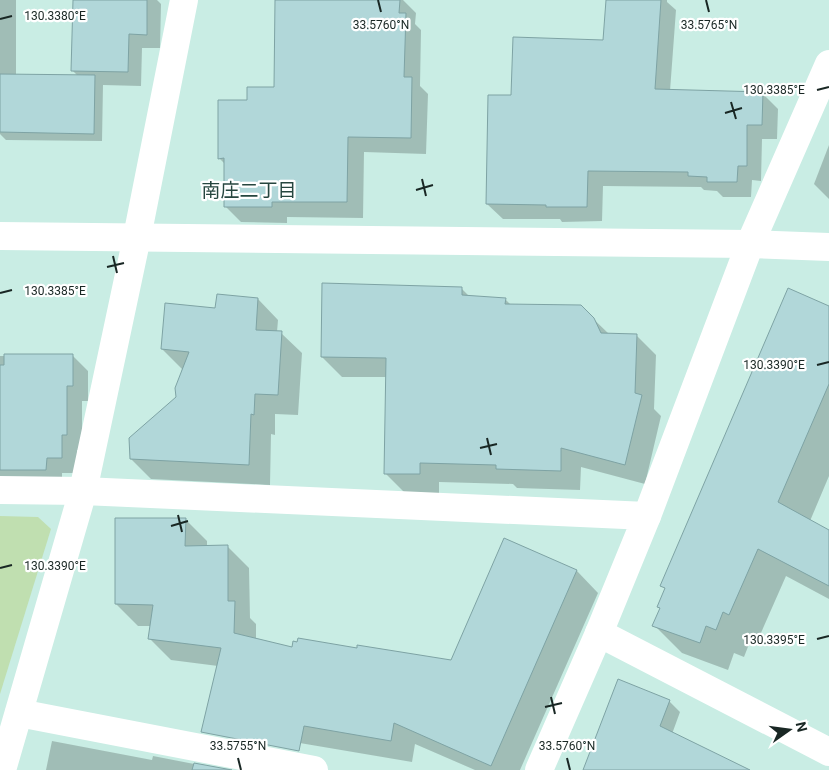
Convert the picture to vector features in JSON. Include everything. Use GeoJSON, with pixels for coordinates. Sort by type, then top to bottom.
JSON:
{"type":"FeatureCollection","features":[{"type":"Feature","properties":{"kind":"street"},"geometry":{"type":"LineString","coordinates":[[2,770],[83,491],[137,237],[184,0]]}},
{"type":"Feature","properties":{"kind":"street"},"geometry":{"type":"LineString","coordinates":[[539,770],[599,633],[647,516],[750,244],[829,64]]}},
{"type":"Feature","properties":{"kind":"street"},"geometry":{"type":"LineString","coordinates":[[0,236],[750,244],[829,247]]}},
{"type":"Feature","properties":{"kind":"street"},"geometry":{"type":"LineString","coordinates":[[0,490],[83,491],[647,516]]}},
{"type":"Feature","properties":{"kind":"street"},"geometry":{"type":"LineString","coordinates":[[599,633],[829,752]]}},
{"type":"Feature","properties":{"kind":"street"},"geometry":{"type":"LineString","coordinates":[[19,713],[314,770]]}},
{"type":"Feature","properties":{"kind":"green space"},"geometry":{"type":"Polygon","coordinates":[[[0,516],[38,517],[51,529],[0,694],[0,516]]]}},
{"type":"Feature","properties":{"kind":"building"},"geometry":{"type":"Polygon","coordinates":[[[73,0],[147,0],[147,35],[129,34],[128,72],[71,71],[73,0]]]}},
{"type":"Feature","properties":{"kind":"building"},"geometry":{"type":"Polygon","coordinates":[[[275,0],[400,0],[399,13],[406,13],[404,77],[412,77],[411,138],[348,137],[347,202],[272,202],[272,207],[224,207],[224,158],[218,159],[218,100],[247,100],[247,87],[274,87],[275,0]]]}},
{"type":"Feature","properties":{"kind":"building"},"geometry":{"type":"Polygon","coordinates":[[[606,0],[661,0],[655,89],[763,92],[762,125],[747,125],[747,166],[738,166],[737,182],[707,182],[707,177],[688,176],[688,172],[588,171],[587,207],[486,204],[488,95],[511,95],[513,37],[603,40],[606,0]]]}},
{"type":"Feature","properties":{"kind":"building"},"geometry":{"type":"Polygon","coordinates":[[[0,74],[95,75],[94,134],[0,132],[0,74]]]}},
{"type":"Feature","properties":{"kind":"building"},"geometry":{"type":"Polygon","coordinates":[[[322,283],[462,287],[462,295],[506,298],[505,304],[581,305],[594,318],[601,333],[637,334],[635,393],[642,395],[625,465],[561,448],[561,471],[496,469],[496,465],[420,463],[420,474],[384,474],[386,358],[321,357],[322,283]]]}},
{"type":"Feature","properties":{"kind":"building"},"geometry":{"type":"Polygon","coordinates":[[[788,288],[829,306],[829,384],[778,502],[829,530],[829,586],[758,549],[729,615],[723,612],[716,630],[706,626],[700,643],[652,626],[660,608],[657,607],[665,588],[660,586],[788,288]]]}},
{"type":"Feature","properties":{"kind":"building"},"geometry":{"type":"Polygon","coordinates":[[[217,294],[258,298],[256,330],[282,331],[278,395],[255,394],[254,415],[251,414],[249,465],[130,459],[129,438],[176,397],[175,388],[189,352],[161,349],[165,303],[215,308],[217,294]]]}},
{"type":"Feature","properties":{"kind":"building"},"geometry":{"type":"Polygon","coordinates":[[[4,354],[73,354],[73,386],[67,386],[67,435],[62,435],[62,458],[47,458],[46,470],[0,470],[0,365],[4,365],[4,354]]]}},
{"type":"Feature","properties":{"kind":"building"},"geometry":{"type":"Polygon","coordinates":[[[115,518],[186,518],[185,546],[228,545],[228,601],[235,601],[234,633],[292,647],[293,641],[297,642],[298,638],[357,648],[357,645],[451,660],[504,538],[577,570],[491,766],[394,723],[391,741],[304,726],[299,751],[201,732],[221,648],[148,639],[153,605],[115,604],[115,518]]]}},
{"type":"Feature","properties":{"kind":"building"},"geometry":{"type":"Polygon","coordinates":[[[618,679],[670,700],[660,726],[750,770],[583,770],[618,679]]]}},
{"type":"Feature","properties":{"kind":"building"},"geometry":{"type":"Polygon","coordinates":[[[194,763],[232,770],[192,770],[194,763]]]}},
{"type":"Feature","properties":{"kind":"district","name":"南庄二丁目"},"geometry":{"type":"Point","coordinates":[249,190]}}]}
